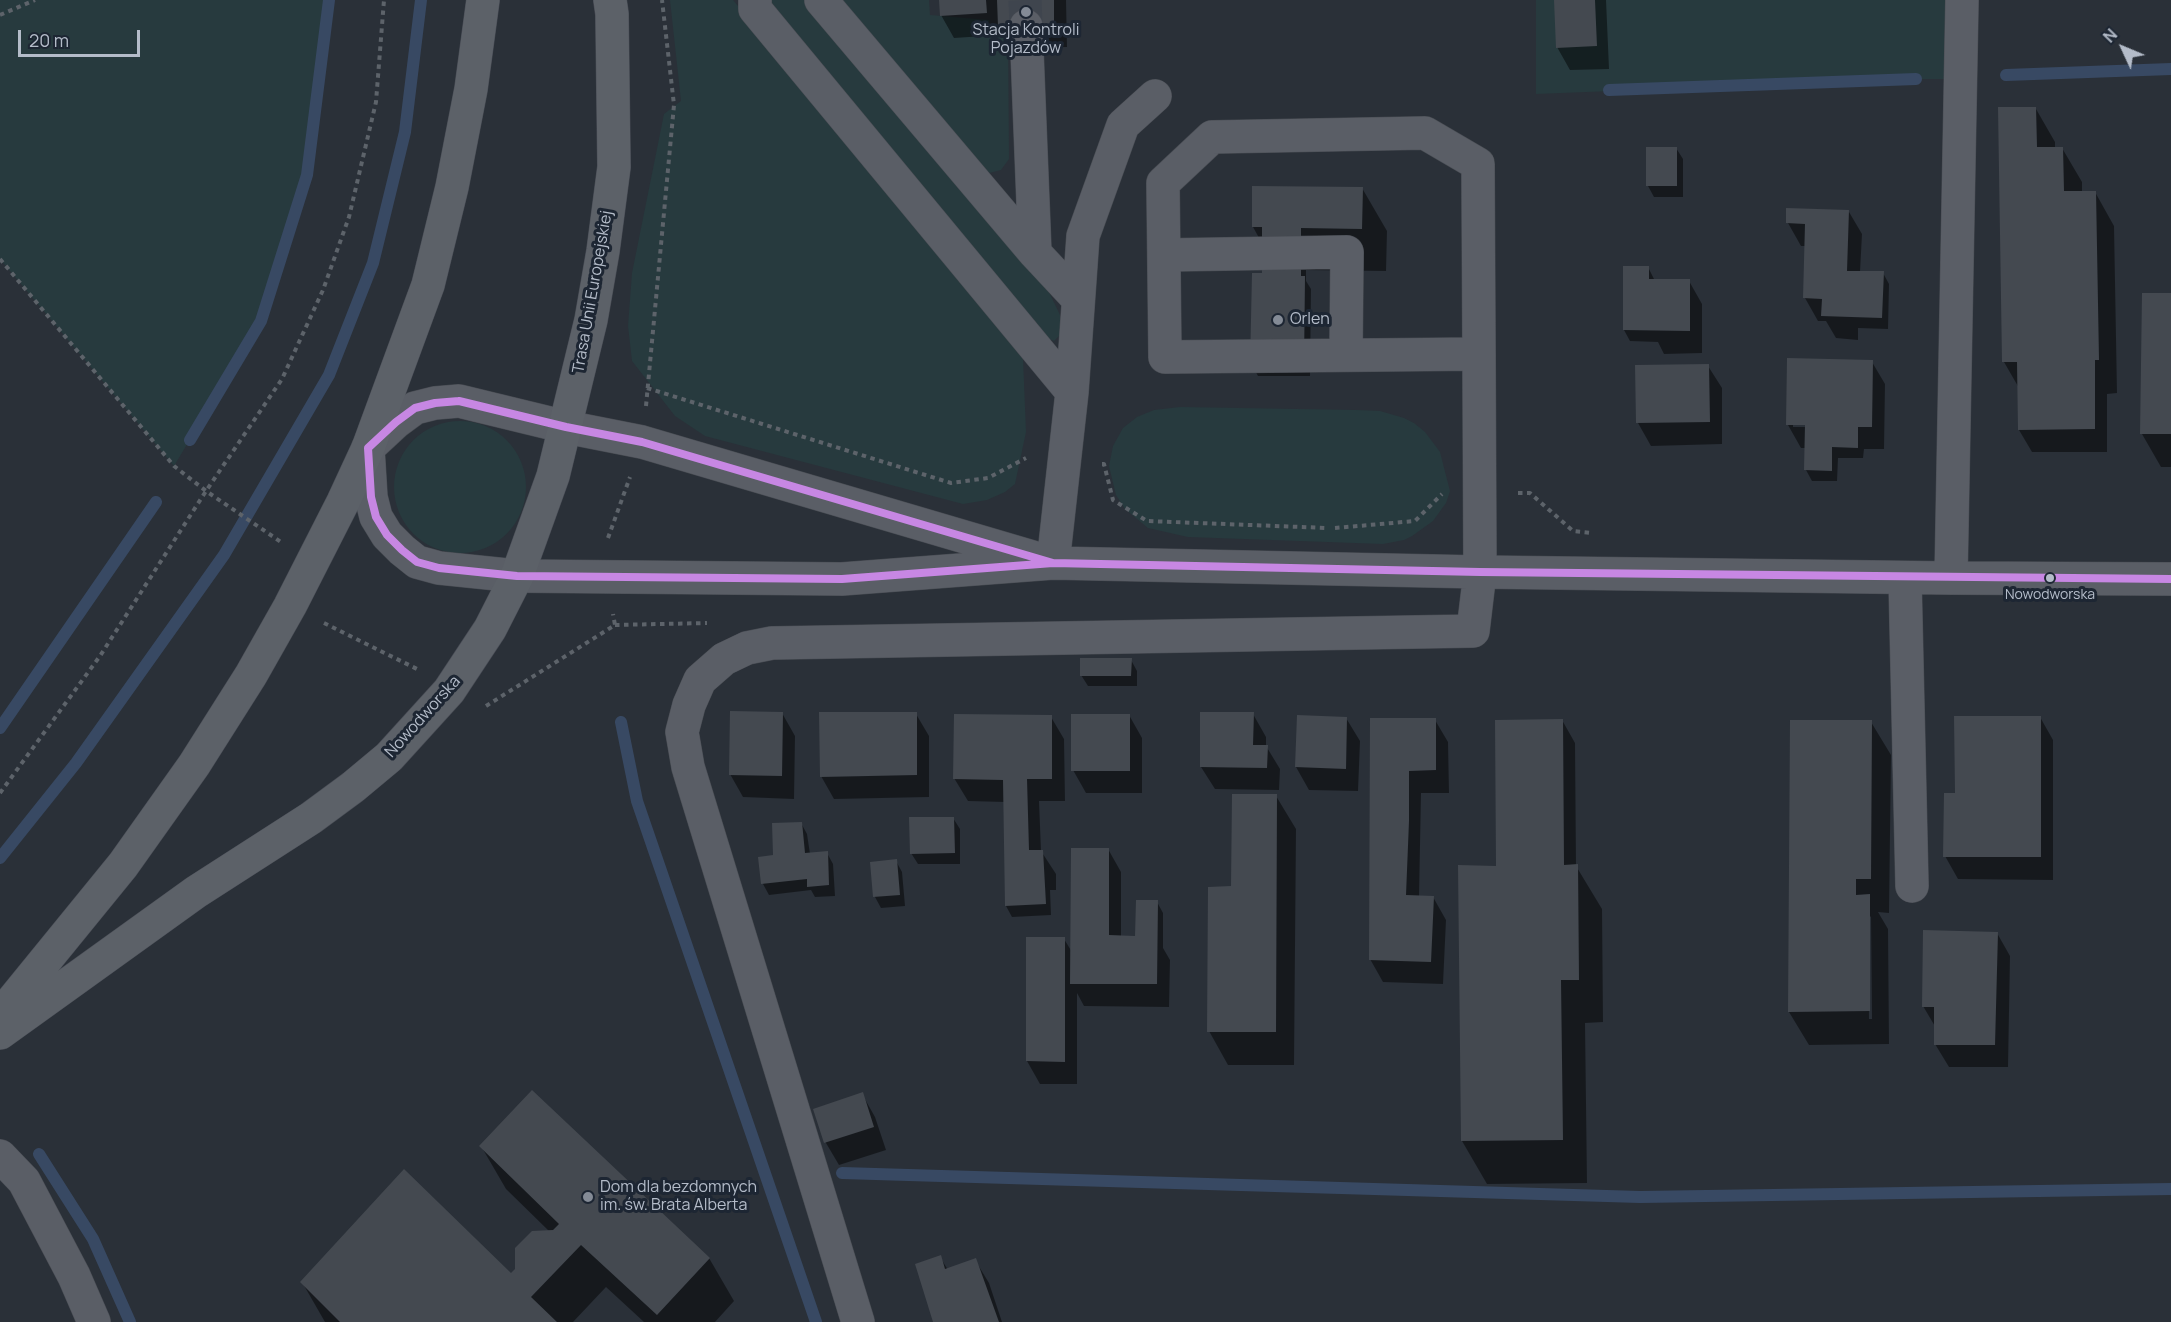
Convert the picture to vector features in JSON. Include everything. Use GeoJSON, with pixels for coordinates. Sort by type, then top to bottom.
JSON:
{"type":"FeatureCollection","features":[{"type":"Feature","properties":{"kind":"main road"},"geometry":{"type":"LineString","coordinates":[[0,1016],[123,865],[194,765],[251,675],[290,606],[343,502],[368,448],[428,285],[452,187],[471,89],[483,0]]}},
{"type":"Feature","properties":{"kind":"main road","name":"Trasa Unii Europejskiej"},"geometry":{"type":"LineString","coordinates":[[517,576],[553,476],[566,427],[591,320],[603,251],[614,167],[610,0]]}},
{"type":"Feature","properties":{"kind":"main road","name":"Nowodworska"},"geometry":{"type":"LineString","coordinates":[[0,1033],[196,892],[311,818],[389,757],[450,692],[490,629],[517,576]]}},
{"type":"Feature","properties":{"kind":"street"},"geometry":{"type":"LineString","coordinates":[[755,0],[755,9],[1072,392]]}},
{"type":"Feature","properties":{"kind":"street"},"geometry":{"type":"LineString","coordinates":[[820,0],[1035,253],[1077,298]]}},
{"type":"Feature","properties":{"kind":"street"},"geometry":{"type":"LineString","coordinates":[[1951,578],[1962,0]]}},
{"type":"Feature","properties":{"kind":"street"},"geometry":{"type":"LineString","coordinates":[[1026,26],[1035,253]]}},
{"type":"Feature","properties":{"kind":"street"},"geometry":{"type":"LineString","coordinates":[[1053,563],[1072,392],[1083,236],[1122,125],[1155,96]]}},
{"type":"Feature","properties":{"kind":"street"},"geometry":{"type":"LineString","coordinates":[[858,1322],[688,767],[682,732],[689,705],[700,680],[724,659],[747,648],[772,643],[1473,631],[1480,572],[1480,495],[1478,164],[1425,133],[1212,136],[1163,183],[1165,357],[1479,354]]}},
{"type":"Feature","properties":{"kind":"street"},"geometry":{"type":"LineString","coordinates":[[1164,255],[1347,252],[1346,355]]}},
{"type":"Feature","properties":{"kind":"street"},"geometry":{"type":"LineString","coordinates":[[1053,563],[642,442],[566,427],[459,401],[415,408],[368,448],[371,497],[376,517],[387,535],[402,550],[417,562],[439,568],[517,576],[842,579],[1053,563],[1480,572],[2171,579]]}},
{"type":"Feature","properties":{"kind":"street"},"geometry":{"type":"LineString","coordinates":[[1905,578],[1912,886]]}},
{"type":"Feature","properties":{"kind":"street"},"geometry":{"type":"LineString","coordinates":[[0,1156],[24,1181],[74,1276],[94,1322]]}},
{"type":"Feature","properties":{"kind":"path"},"geometry":{"type":"LineString","coordinates":[[0,15],[35,0]]}},
{"type":"Feature","properties":{"kind":"path"},"geometry":{"type":"LineString","coordinates":[[0,793],[100,656],[282,379],[327,279],[349,217],[376,102],[384,0]]}},
{"type":"Feature","properties":{"kind":"path"},"geometry":{"type":"LineString","coordinates":[[0,259],[174,466],[207,491]]}},
{"type":"Feature","properties":{"kind":"path"},"geometry":{"type":"LineString","coordinates":[[647,388],[951,483],[988,477],[1027,457],[1064,458],[1104,464],[1113,500],[1147,521],[1336,528],[1415,521],[1442,494],[1530,493],[1573,531],[1596,533]]}},
{"type":"Feature","properties":{"kind":"path"},"geometry":{"type":"LineString","coordinates":[[615,625],[716,623]]}},
{"type":"Feature","properties":{"kind":"green space"},"geometry":{"type":"Polygon","coordinates":[[[0,0],[329,0],[307,175],[261,321],[174,466],[0,259],[0,0]]]}},
{"type":"Feature","properties":{"kind":"green space"},"geometry":{"type":"Polygon","coordinates":[[[670,0],[733,0],[1007,331],[1023,358],[1026,432],[1015,484],[1005,492],[987,500],[963,504],[705,436],[675,416],[632,361],[628,326],[632,273],[664,114],[681,101],[670,0]]]}},
{"type":"Feature","properties":{"kind":"green space"},"geometry":{"type":"Polygon","coordinates":[[[768,0],[807,0],[1049,292],[1060,315],[1060,335],[1054,341],[1047,338],[768,0]]]}},
{"type":"Feature","properties":{"kind":"green space"},"geometry":{"type":"Polygon","coordinates":[[[839,0],[929,0],[930,15],[989,20],[990,29],[1008,28],[1009,159],[1001,170],[989,173],[839,0]]]}},
{"type":"Feature","properties":{"kind":"green space"},"geometry":{"type":"Polygon","coordinates":[[[1536,0],[1962,0],[1961,79],[1536,94],[1536,0]]]}},
{"type":"Feature","properties":{"kind":"green space"},"geometry":{"type":"Polygon","coordinates":[[[1180,407],[1380,411],[1404,418],[1425,432],[1440,452],[1450,491],[1446,503],[1433,521],[1412,536],[1383,544],[1188,537],[1148,528],[1125,509],[1116,495],[1109,466],[1113,446],[1123,428],[1137,417],[1154,410],[1180,407]]]}},
{"type":"Feature","properties":{"kind":"green space"},"geometry":{"type":"Polygon","coordinates":[[[460,421],[485,426],[506,441],[521,462],[526,487],[521,512],[506,533],[485,548],[460,553],[435,548],[414,533],[399,512],[394,487],[399,462],[414,441],[435,426],[460,421]]]}},
{"type":"Feature","properties":{"kind":"building"},"geometry":{"type":"Polygon","coordinates":[[[939,0],[986,0],[987,13],[940,16],[939,0]]]}},
{"type":"Feature","properties":{"kind":"building","name":"Stacja Kontroli Pojazdów"},"geometry":{"type":"Polygon","coordinates":[[[997,0],[1054,0],[1054,24],[998,26],[997,0]]]}},
{"type":"Feature","properties":{"kind":"building"},"geometry":{"type":"Polygon","coordinates":[[[1554,0],[1595,0],[1597,46],[1556,48],[1554,0]]]}},
{"type":"Feature","properties":{"kind":"building"},"geometry":{"type":"Polygon","coordinates":[[[1998,107],[2036,107],[2037,147],[2063,147],[2064,191],[2096,191],[2099,360],[2095,360],[2095,429],[2018,430],[2017,362],[2002,362],[1998,107]]]}},
{"type":"Feature","properties":{"kind":"building"},"geometry":{"type":"Polygon","coordinates":[[[1646,147],[1677,147],[1677,186],[1646,186],[1646,147]]]}},
{"type":"Feature","properties":{"kind":"building"},"geometry":{"type":"Polygon","coordinates":[[[1252,186],[1363,187],[1362,229],[1301,228],[1301,276],[1305,276],[1304,365],[1250,365],[1252,273],[1262,273],[1262,227],[1252,227],[1252,186]]]}},
{"type":"Feature","properties":{"kind":"building"},"geometry":{"type":"Polygon","coordinates":[[[1786,208],[1849,210],[1847,271],[1884,271],[1882,318],[1821,316],[1822,299],[1803,298],[1805,224],[1786,223],[1786,208]]]}},
{"type":"Feature","properties":{"kind":"building"},"geometry":{"type":"Polygon","coordinates":[[[1623,266],[1649,266],[1649,279],[1690,279],[1690,331],[1623,330],[1623,266]]]}},
{"type":"Feature","properties":{"kind":"building"},"geometry":{"type":"Polygon","coordinates":[[[2142,293],[2171,293],[2171,434],[2140,434],[2142,293]]]}},
{"type":"Feature","properties":{"kind":"building"},"geometry":{"type":"Polygon","coordinates":[[[1787,358],[1873,360],[1872,427],[1858,427],[1858,448],[1832,447],[1832,471],[1804,470],[1805,425],[1786,425],[1787,358]]]}},
{"type":"Feature","properties":{"kind":"building"},"geometry":{"type":"Polygon","coordinates":[[[1709,364],[1710,422],[1636,423],[1635,365],[1709,364]]]}},
{"type":"Feature","properties":{"kind":"building"},"geometry":{"type":"Polygon","coordinates":[[[1080,658],[1132,658],[1131,676],[1080,676],[1080,658]]]}},
{"type":"Feature","properties":{"kind":"building"},"geometry":{"type":"Polygon","coordinates":[[[730,711],[783,712],[782,776],[729,775],[730,711]]]}},
{"type":"Feature","properties":{"kind":"building"},"geometry":{"type":"Polygon","coordinates":[[[819,712],[917,712],[917,775],[820,777],[819,712]]]}},
{"type":"Feature","properties":{"kind":"building"},"geometry":{"type":"Polygon","coordinates":[[[1200,712],[1254,712],[1253,745],[1268,745],[1267,768],[1200,767],[1200,712]]]}},
{"type":"Feature","properties":{"kind":"building"},"geometry":{"type":"Polygon","coordinates":[[[954,714],[1052,715],[1052,779],[1027,779],[1029,850],[1043,850],[1046,904],[1005,906],[1003,780],[953,779],[954,714]]]}},
{"type":"Feature","properties":{"kind":"building"},"geometry":{"type":"Polygon","coordinates":[[[1071,714],[1130,714],[1130,771],[1071,771],[1071,714]]]}},
{"type":"Feature","properties":{"kind":"building"},"geometry":{"type":"Polygon","coordinates":[[[1297,715],[1347,717],[1346,769],[1295,767],[1297,715]]]}},
{"type":"Feature","properties":{"kind":"building"},"geometry":{"type":"Polygon","coordinates":[[[1954,716],[2041,716],[2041,857],[1943,857],[1944,793],[1955,793],[1954,716]]]}},
{"type":"Feature","properties":{"kind":"building"},"geometry":{"type":"Polygon","coordinates":[[[1370,718],[1436,718],[1436,770],[1409,771],[1406,895],[1434,896],[1431,962],[1369,960],[1370,718]]]}},
{"type":"Feature","properties":{"kind":"building"},"geometry":{"type":"Polygon","coordinates":[[[1563,719],[1564,865],[1578,864],[1579,980],[1561,980],[1563,1140],[1461,1141],[1458,865],[1496,866],[1495,720],[1563,719]]]}},
{"type":"Feature","properties":{"kind":"building"},"geometry":{"type":"Polygon","coordinates":[[[1790,720],[1872,720],[1871,879],[1856,879],[1856,895],[1870,894],[1870,1011],[1788,1012],[1790,720]]]}},
{"type":"Feature","properties":{"kind":"building"},"geometry":{"type":"Polygon","coordinates":[[[1232,794],[1277,794],[1276,1032],[1207,1032],[1208,887],[1231,886],[1232,794]]]}},
{"type":"Feature","properties":{"kind":"building"},"geometry":{"type":"Polygon","coordinates":[[[909,817],[954,817],[955,853],[910,854],[909,817]]]}},
{"type":"Feature","properties":{"kind":"building"},"geometry":{"type":"Polygon","coordinates":[[[802,822],[805,853],[828,851],[829,885],[807,887],[807,879],[761,884],[758,857],[773,855],[772,823],[802,822]]]}},
{"type":"Feature","properties":{"kind":"building"},"geometry":{"type":"Polygon","coordinates":[[[1071,848],[1109,848],[1109,935],[1135,936],[1136,900],[1158,900],[1157,984],[1070,984],[1071,848]]]}},
{"type":"Feature","properties":{"kind":"building"},"geometry":{"type":"Polygon","coordinates":[[[897,859],[900,895],[873,897],[870,862],[897,859]]]}},
{"type":"Feature","properties":{"kind":"building"},"geometry":{"type":"Polygon","coordinates":[[[1923,930],[1998,932],[1995,1045],[1934,1045],[1934,1007],[1922,1007],[1923,930]]]}},
{"type":"Feature","properties":{"kind":"building"},"geometry":{"type":"Polygon","coordinates":[[[1026,937],[1065,937],[1065,1062],[1026,1061],[1026,937]]]}},
{"type":"Feature","properties":{"kind":"building","name":"Dom dla bezdomnych im. św. Brata Alberta"},"geometry":{"type":"Polygon","coordinates":[[[532,1090],[710,1258],[657,1315],[581,1245],[531,1297],[557,1322],[340,1322],[300,1282],[404,1169],[511,1273],[515,1269],[515,1248],[532,1231],[553,1230],[559,1224],[479,1146],[532,1090]]]}},
{"type":"Feature","properties":{"kind":"building"},"geometry":{"type":"Polygon","coordinates":[[[863,1092],[874,1127],[824,1143],[813,1109],[863,1092]]]}},
{"type":"Feature","properties":{"kind":"building"},"geometry":{"type":"Polygon","coordinates":[[[941,1255],[945,1269],[976,1258],[999,1322],[933,1322],[915,1264],[941,1255]]]}},
{"type":"Feature","properties":{"kind":"waterway"},"geometry":{"type":"LineString","coordinates":[[190,440],[261,321],[307,175],[329,0]]}},
{"type":"Feature","properties":{"kind":"waterway"},"geometry":{"type":"LineString","coordinates":[[0,858],[76,763],[224,555],[329,375],[373,263],[405,132],[421,0]]}},
{"type":"Feature","properties":{"kind":"waterway"},"geometry":{"type":"LineString","coordinates":[[2006,75],[2171,69]]}},
{"type":"Feature","properties":{"kind":"waterway"},"geometry":{"type":"LineString","coordinates":[[1609,90],[1916,79]]}},
{"type":"Feature","properties":{"kind":"waterway"},"geometry":{"type":"LineString","coordinates":[[0,728],[156,502]]}},
{"type":"Feature","properties":{"kind":"waterway"},"geometry":{"type":"LineString","coordinates":[[621,722],[637,801],[816,1322]]}},
{"type":"Feature","properties":{"kind":"waterway"},"geometry":{"type":"LineString","coordinates":[[39,1154],[93,1239],[130,1322]]}},
{"type":"Feature","properties":{"kind":"waterway"},"geometry":{"type":"LineString","coordinates":[[842,1173],[1640,1197],[2171,1189]]}},
{"type":"Feature","properties":{"kind":"tunnel"},"geometry":{"type":"LineString","coordinates":[[1025,0],[1026,26]]}},
{"type":"Feature","properties":{"kind":"transit line"},"geometry":{"type":"LineString","coordinates":[[459,401],[566,427],[642,442],[1053,563],[842,579],[517,576],[439,568],[417,562],[402,550],[387,535],[376,517],[371,497],[368,448],[415,408],[459,401]]}},
{"type":"Feature","properties":{"kind":"transit line"},"geometry":{"type":"LineString","coordinates":[[1053,563],[1480,572],[2171,579]]}},
{"type":"Feature","properties":{"kind":"place","name":"Stacja Kontroli Pojazdów"},"geometry":{"type":"Point","coordinates":[1026,12]}},
{"type":"Feature","properties":{"kind":"place","name":"Orlen"},"geometry":{"type":"Point","coordinates":[1278,320]}},
{"type":"Feature","properties":{"kind":"place","name":"Nowodworska"},"geometry":{"type":"Point","coordinates":[2050,578]}},
{"type":"Feature","properties":{"kind":"place","name":"Dom dla bezdomnych im. św. Brata Alberta"},"geometry":{"type":"Point","coordinates":[588,1197]}}]}
